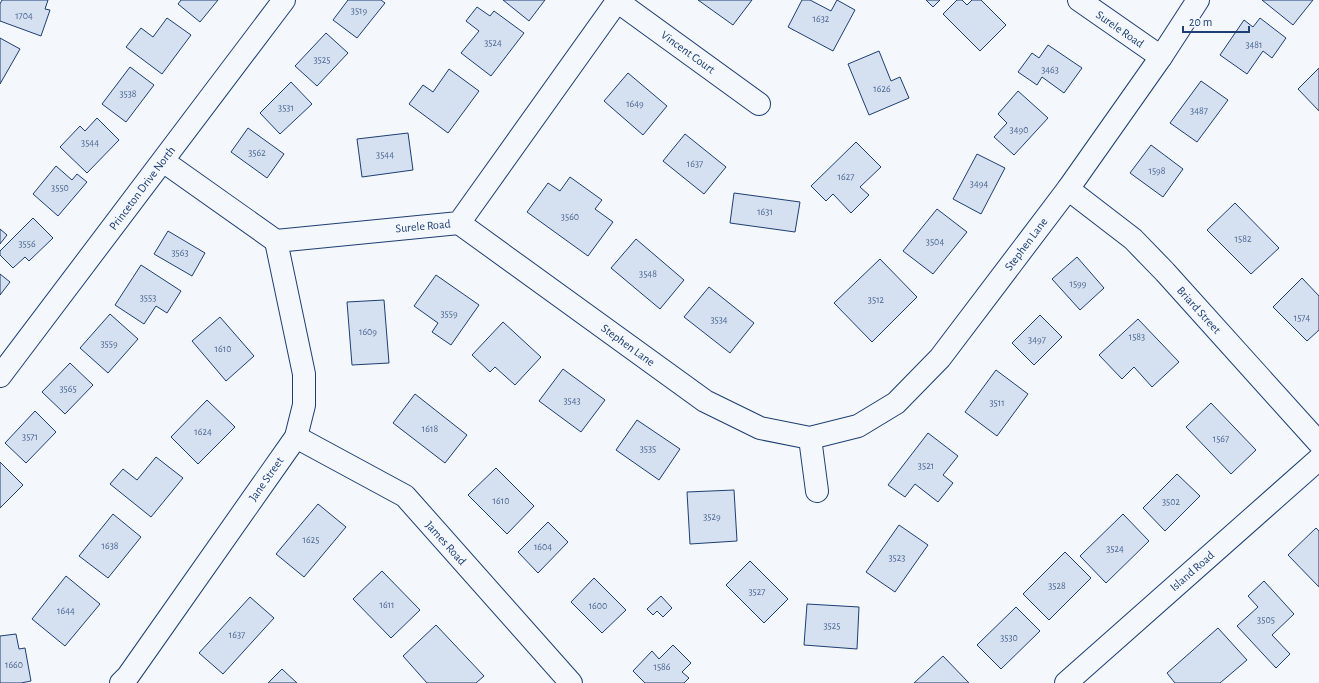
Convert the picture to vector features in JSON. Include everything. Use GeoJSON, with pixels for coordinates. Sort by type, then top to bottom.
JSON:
{"type":"FeatureCollection","features":[{"type":"Feature","properties":{"kind":"street","name":"Princeton Drive North"},"geometry":{"type":"LineString","coordinates":[[0,376],[284,0]]}},
{"type":"Feature","properties":{"kind":"street","name":"Surele Road"},"geometry":{"type":"LineString","coordinates":[[276,241],[459,223],[618,0]]}},
{"type":"Feature","properties":{"kind":"street","name":"Vincent Court"},"geometry":{"type":"LineString","coordinates":[[618,0],[759,104]]}},
{"type":"Feature","properties":{"kind":"street","name":"Surele Road"},"geometry":{"type":"LineString","coordinates":[[1078,0],[1161,57]]}},
{"type":"Feature","properties":{"kind":"street","name":"Stephen Lane"},"geometry":{"type":"LineString","coordinates":[[459,223],[705,401],[760,428],[810,438],[858,426],[896,403],[940,358],[1068,189],[1161,57],[1198,0]]}},
{"type":"Feature","properties":{"kind":"street"},"geometry":{"type":"LineString","coordinates":[[163,161],[276,241]]}},
{"type":"Feature","properties":{"kind":"street","name":"Briard Street"},"geometry":{"type":"LineString","coordinates":[[1068,189],[1133,239],[1165,272],[1319,443]]}},
{"type":"Feature","properties":{"kind":"street","name":"Jane Street"},"geometry":{"type":"LineString","coordinates":[[130,680],[296,437],[304,405],[304,374],[276,241]]}},
{"type":"Feature","properties":{"kind":"street","name":"James Road"},"geometry":{"type":"LineString","coordinates":[[296,437],[405,496],[570,683]]}},
{"type":"Feature","properties":{"kind":"street"},"geometry":{"type":"LineString","coordinates":[[810,438],[817,491]]}},
{"type":"Feature","properties":{"kind":"street","name":"Island Road"},"geometry":{"type":"LineString","coordinates":[[1066,683],[1319,459]]}},
{"type":"Feature","properties":{"kind":"building"},"geometry":{"type":"Polygon","coordinates":[[[2,0],[48,0],[45,9],[50,10],[41,36],[0,21],[0,4],[2,0]]]}},
{"type":"Feature","properties":{"kind":"building"},"geometry":{"type":"Polygon","coordinates":[[[181,0],[218,0],[200,22],[178,4],[181,0]]]}},
{"type":"Feature","properties":{"kind":"building"},"geometry":{"type":"Polygon","coordinates":[[[348,0],[381,0],[385,3],[357,38],[333,20],[348,0]]]}},
{"type":"Feature","properties":{"kind":"building"},"geometry":{"type":"Polygon","coordinates":[[[503,0],[545,0],[529,21],[503,0]]]}},
{"type":"Feature","properties":{"kind":"building"},"geometry":{"type":"Polygon","coordinates":[[[698,0],[752,0],[733,25],[698,0]]]}},
{"type":"Feature","properties":{"kind":"building"},"geometry":{"type":"Polygon","coordinates":[[[802,0],[810,0],[831,11],[837,0],[855,10],[833,51],[788,27],[802,0]]]}},
{"type":"Feature","properties":{"kind":"building"},"geometry":{"type":"Polygon","coordinates":[[[926,0],[940,0],[933,7],[926,0]]]}},
{"type":"Feature","properties":{"kind":"building"},"geometry":{"type":"Polygon","coordinates":[[[957,0],[962,0],[967,5],[972,0],[981,0],[1006,25],[980,51],[943,14],[957,0]]]}},
{"type":"Feature","properties":{"kind":"building"},"geometry":{"type":"Polygon","coordinates":[[[1262,0],[1313,0],[1293,25],[1262,0]]]}},
{"type":"Feature","properties":{"kind":"building"},"geometry":{"type":"Polygon","coordinates":[[[477,7],[490,16],[494,11],[524,33],[491,76],[461,53],[479,31],[466,21],[477,7]]]}},
{"type":"Feature","properties":{"kind":"building"},"geometry":{"type":"Polygon","coordinates":[[[167,18],[191,35],[162,74],[126,47],[141,28],[153,37],[167,18]]]}},
{"type":"Feature","properties":{"kind":"building"},"geometry":{"type":"Polygon","coordinates":[[[1260,18],[1286,38],[1272,58],[1263,51],[1247,74],[1220,55],[1244,20],[1253,27],[1260,18]]]}},
{"type":"Feature","properties":{"kind":"building"},"geometry":{"type":"Polygon","coordinates":[[[326,33],[348,53],[317,86],[295,66],[326,33]]]}},
{"type":"Feature","properties":{"kind":"building"},"geometry":{"type":"Polygon","coordinates":[[[0,38],[20,49],[0,84],[0,38]]]}},
{"type":"Feature","properties":{"kind":"building"},"geometry":{"type":"Polygon","coordinates":[[[1048,45],[1082,68],[1064,93],[1042,77],[1037,85],[1018,72],[1032,53],[1039,58],[1048,45]]]}},
{"type":"Feature","properties":{"kind":"building"},"geometry":{"type":"Polygon","coordinates":[[[879,51],[891,81],[900,77],[909,98],[869,115],[848,64],[879,51]]]}},
{"type":"Feature","properties":{"kind":"building"},"geometry":{"type":"Polygon","coordinates":[[[130,67],[154,85],[126,122],[102,104],[130,67]]]}},
{"type":"Feature","properties":{"kind":"building"},"geometry":{"type":"Polygon","coordinates":[[[1319,68],[1319,111],[1298,89],[1319,68]]]}},
{"type":"Feature","properties":{"kind":"building"},"geometry":{"type":"Polygon","coordinates":[[[449,69],[479,91],[448,133],[409,104],[423,85],[433,92],[449,69]]]}},
{"type":"Feature","properties":{"kind":"building"},"geometry":{"type":"Polygon","coordinates":[[[628,73],[667,106],[643,135],[604,101],[628,73]]]}},
{"type":"Feature","properties":{"kind":"building"},"geometry":{"type":"Polygon","coordinates":[[[1201,81],[1228,100],[1197,142],[1170,123],[1201,81]]]}},
{"type":"Feature","properties":{"kind":"building"},"geometry":{"type":"Polygon","coordinates":[[[291,82],[312,104],[280,134],[260,113],[291,82]]]}},
{"type":"Feature","properties":{"kind":"building"},"geometry":{"type":"Polygon","coordinates":[[[1018,91],[1048,118],[1014,155],[994,137],[1007,123],[998,114],[1018,91]]]}},
{"type":"Feature","properties":{"kind":"building"},"geometry":{"type":"Polygon","coordinates":[[[97,118],[119,140],[87,173],[60,147],[80,126],[85,131],[97,118]]]}},
{"type":"Feature","properties":{"kind":"building"},"geometry":{"type":"Polygon","coordinates":[[[248,128],[284,154],[267,178],[231,152],[248,128]]]}},
{"type":"Feature","properties":{"kind":"building"},"geometry":{"type":"Polygon","coordinates":[[[408,133],[413,170],[362,177],[357,139],[408,133]]]}},
{"type":"Feature","properties":{"kind":"building"},"geometry":{"type":"Polygon","coordinates":[[[685,134],[726,167],[704,194],[663,161],[685,134]]]}},
{"type":"Feature","properties":{"kind":"building"},"geometry":{"type":"Polygon","coordinates":[[[856,142],[881,167],[860,187],[869,195],[851,213],[833,194],[826,201],[811,186],[856,142]]]}},
{"type":"Feature","properties":{"kind":"building"},"geometry":{"type":"Polygon","coordinates":[[[1151,145],[1183,169],[1163,197],[1130,173],[1151,145]]]}},
{"type":"Feature","properties":{"kind":"building"},"geometry":{"type":"Polygon","coordinates":[[[977,154],[1005,168],[981,214],[953,199],[977,154]]]}},
{"type":"Feature","properties":{"kind":"building"},"geometry":{"type":"Polygon","coordinates":[[[56,166],[72,180],[77,174],[87,182],[58,216],[33,194],[56,166]]]}},
{"type":"Feature","properties":{"kind":"building"},"geometry":{"type":"Polygon","coordinates":[[[570,177],[602,200],[595,209],[613,222],[588,256],[527,212],[548,183],[560,191],[570,177]]]}},
{"type":"Feature","properties":{"kind":"building"},"geometry":{"type":"Polygon","coordinates":[[[734,193],[800,202],[795,232],[730,223],[734,193]]]}},
{"type":"Feature","properties":{"kind":"building"},"geometry":{"type":"Polygon","coordinates":[[[1235,203],[1279,248],[1251,274],[1207,230],[1235,203]]]}},
{"type":"Feature","properties":{"kind":"building"},"geometry":{"type":"Polygon","coordinates":[[[937,209],[967,232],[933,274],[903,251],[937,209]]]}},
{"type":"Feature","properties":{"kind":"building"},"geometry":{"type":"Polygon","coordinates":[[[33,218],[53,238],[29,261],[25,257],[13,268],[0,255],[0,251],[33,218]]]}},
{"type":"Feature","properties":{"kind":"building"},"geometry":{"type":"Polygon","coordinates":[[[0,229],[7,235],[0,244],[0,229]]]}},
{"type":"Feature","properties":{"kind":"building"},"geometry":{"type":"Polygon","coordinates":[[[168,231],[205,253],[192,276],[154,254],[168,231]]]}},
{"type":"Feature","properties":{"kind":"building"},"geometry":{"type":"Polygon","coordinates":[[[636,239],[684,280],[660,309],[611,268],[636,239]]]}},
{"type":"Feature","properties":{"kind":"building"},"geometry":{"type":"Polygon","coordinates":[[[1077,257],[1104,288],[1080,310],[1052,279],[1077,257]]]}},
{"type":"Feature","properties":{"kind":"building"},"geometry":{"type":"Polygon","coordinates":[[[880,259],[917,297],[872,342],[834,303],[880,259]]]}},
{"type":"Feature","properties":{"kind":"building"},"geometry":{"type":"Polygon","coordinates":[[[141,265],[181,291],[167,313],[156,306],[144,324],[115,305],[141,265]]]}},
{"type":"Feature","properties":{"kind":"building"},"geometry":{"type":"Polygon","coordinates":[[[0,274],[10,282],[0,295],[0,274]]]}},
{"type":"Feature","properties":{"kind":"building"},"geometry":{"type":"Polygon","coordinates":[[[436,275],[479,305],[451,345],[432,332],[438,323],[414,306],[436,275]]]}},
{"type":"Feature","properties":{"kind":"building"},"geometry":{"type":"Polygon","coordinates":[[[1302,278],[1319,296],[1319,330],[1307,341],[1273,307],[1302,278]]]}},
{"type":"Feature","properties":{"kind":"building"},"geometry":{"type":"Polygon","coordinates":[[[709,287],[754,323],[730,353],[684,317],[709,287]]]}},
{"type":"Feature","properties":{"kind":"building"},"geometry":{"type":"Polygon","coordinates":[[[384,300],[389,363],[352,365],[347,302],[384,300]]]}},
{"type":"Feature","properties":{"kind":"building"},"geometry":{"type":"Polygon","coordinates":[[[110,314],[138,339],[108,373],[80,348],[110,314]]]}},
{"type":"Feature","properties":{"kind":"building"},"geometry":{"type":"Polygon","coordinates":[[[1040,315],[1062,337],[1034,365],[1012,343],[1040,315]]]}},
{"type":"Feature","properties":{"kind":"building"},"geometry":{"type":"Polygon","coordinates":[[[220,317],[254,356],[226,381],[192,341],[220,317]]]}},
{"type":"Feature","properties":{"kind":"building"},"geometry":{"type":"Polygon","coordinates":[[[1138,319],[1179,362],[1152,387],[1134,367],[1122,379],[1099,355],[1138,319]]]}},
{"type":"Feature","properties":{"kind":"building"},"geometry":{"type":"Polygon","coordinates":[[[503,322],[541,357],[515,385],[495,367],[490,372],[472,355],[503,322]]]}},
{"type":"Feature","properties":{"kind":"building"},"geometry":{"type":"Polygon","coordinates":[[[70,363],[93,385],[65,414],[42,392],[70,363]]]}},
{"type":"Feature","properties":{"kind":"building"},"geometry":{"type":"Polygon","coordinates":[[[563,369],[605,400],[581,432],[539,401],[563,369]]]}},
{"type":"Feature","properties":{"kind":"building"},"geometry":{"type":"Polygon","coordinates":[[[996,370],[1028,394],[997,436],[965,412],[996,370]]]}},
{"type":"Feature","properties":{"kind":"building"},"geometry":{"type":"Polygon","coordinates":[[[415,394],[467,435],[445,463],[393,423],[415,394]]]}},
{"type":"Feature","properties":{"kind":"building"},"geometry":{"type":"Polygon","coordinates":[[[207,400],[235,427],[198,464],[171,437],[207,400]]]}},
{"type":"Feature","properties":{"kind":"building"},"geometry":{"type":"Polygon","coordinates":[[[1211,403],[1256,450],[1231,474],[1186,427],[1211,403]]]}},
{"type":"Feature","properties":{"kind":"building"},"geometry":{"type":"Polygon","coordinates":[[[35,411],[56,432],[26,463],[5,443],[35,411]]]}},
{"type":"Feature","properties":{"kind":"building"},"geometry":{"type":"Polygon","coordinates":[[[637,420],[680,449],[659,480],[616,450],[637,420]]]}},
{"type":"Feature","properties":{"kind":"building"},"geometry":{"type":"Polygon","coordinates":[[[928,433],[958,456],[943,475],[953,483],[938,502],[915,484],[905,497],[888,485],[928,433]]]}},
{"type":"Feature","properties":{"kind":"building"},"geometry":{"type":"Polygon","coordinates":[[[156,457],[183,478],[151,517],[110,484],[123,469],[137,480],[156,457]]]}},
{"type":"Feature","properties":{"kind":"building"},"geometry":{"type":"Polygon","coordinates":[[[0,462],[23,485],[0,508],[0,462]]]}},
{"type":"Feature","properties":{"kind":"building"},"geometry":{"type":"Polygon","coordinates":[[[496,468],[534,506],[507,534],[468,495],[496,468]]]}},
{"type":"Feature","properties":{"kind":"building"},"geometry":{"type":"Polygon","coordinates":[[[1177,474],[1200,496],[1165,531],[1143,508],[1177,474]]]}},
{"type":"Feature","properties":{"kind":"building"},"geometry":{"type":"Polygon","coordinates":[[[734,490],[737,541],[690,544],[687,492],[734,490]]]}},
{"type":"Feature","properties":{"kind":"building"},"geometry":{"type":"Polygon","coordinates":[[[318,504],[346,527],[304,577],[276,554],[318,504]]]}},
{"type":"Feature","properties":{"kind":"building"},"geometry":{"type":"Polygon","coordinates":[[[113,514],[141,537],[108,578],[79,556],[113,514]]]}},
{"type":"Feature","properties":{"kind":"building"},"geometry":{"type":"Polygon","coordinates":[[[1123,514],[1149,541],[1106,583],[1080,556],[1123,514]]]}},
{"type":"Feature","properties":{"kind":"building"},"geometry":{"type":"Polygon","coordinates":[[[548,522],[568,542],[538,573],[518,552],[548,522]]]}},
{"type":"Feature","properties":{"kind":"building"},"geometry":{"type":"Polygon","coordinates":[[[899,525],[928,545],[895,592],[866,572],[899,525]]]}},
{"type":"Feature","properties":{"kind":"building"},"geometry":{"type":"Polygon","coordinates":[[[1316,528],[1319,531],[1319,587],[1288,555],[1316,528]]]}},
{"type":"Feature","properties":{"kind":"building"},"geometry":{"type":"Polygon","coordinates":[[[1065,552],[1091,578],[1049,620],[1023,594],[1065,552]]]}},
{"type":"Feature","properties":{"kind":"building"},"geometry":{"type":"Polygon","coordinates":[[[750,561],[788,599],[764,623],[726,585],[750,561]]]}},
{"type":"Feature","properties":{"kind":"building"},"geometry":{"type":"Polygon","coordinates":[[[382,571],[420,610],[391,638],[353,599],[382,571]]]}},
{"type":"Feature","properties":{"kind":"building"},"geometry":{"type":"Polygon","coordinates":[[[66,576],[100,604],[65,646],[32,619],[66,576]]]}},
{"type":"Feature","properties":{"kind":"building"},"geometry":{"type":"Polygon","coordinates":[[[594,578],[626,610],[602,633],[571,602],[594,578]]]}},
{"type":"Feature","properties":{"kind":"building"},"geometry":{"type":"Polygon","coordinates":[[[1264,581],[1294,614],[1272,635],[1290,654],[1276,668],[1237,626],[1258,607],[1248,596],[1264,581]]]}},
{"type":"Feature","properties":{"kind":"building"},"geometry":{"type":"Polygon","coordinates":[[[661,596],[672,608],[663,617],[657,611],[653,615],[647,609],[661,596]]]}},
{"type":"Feature","properties":{"kind":"building"},"geometry":{"type":"Polygon","coordinates":[[[250,597],[274,618],[223,674],[199,653],[250,597]]]}},
{"type":"Feature","properties":{"kind":"building"},"geometry":{"type":"Polygon","coordinates":[[[807,604],[859,607],[857,649],[804,645],[807,604]]]}},
{"type":"Feature","properties":{"kind":"building"},"geometry":{"type":"Polygon","coordinates":[[[1016,607],[1040,631],[1001,669],[977,645],[1016,607]]]}},
{"type":"Feature","properties":{"kind":"building"},"geometry":{"type":"Polygon","coordinates":[[[436,625],[484,676],[476,683],[427,683],[403,656],[436,625]]]}},
{"type":"Feature","properties":{"kind":"building"},"geometry":{"type":"Polygon","coordinates":[[[1218,628],[1247,660],[1220,683],[1175,683],[1167,673],[1218,628]]]}},
{"type":"Feature","properties":{"kind":"building"},"geometry":{"type":"Polygon","coordinates":[[[16,634],[19,649],[25,648],[31,681],[21,683],[0,683],[0,636],[16,634]]]}},
{"type":"Feature","properties":{"kind":"building"},"geometry":{"type":"Polygon","coordinates":[[[673,645],[691,663],[682,672],[689,678],[684,683],[645,683],[633,671],[652,651],[659,659],[673,645]]]}},
{"type":"Feature","properties":{"kind":"building"},"geometry":{"type":"Polygon","coordinates":[[[943,656],[969,683],[914,683],[943,656]]]}},
{"type":"Feature","properties":{"kind":"building"},"geometry":{"type":"Polygon","coordinates":[[[282,669],[297,683],[268,683],[282,669]]]}}]}
